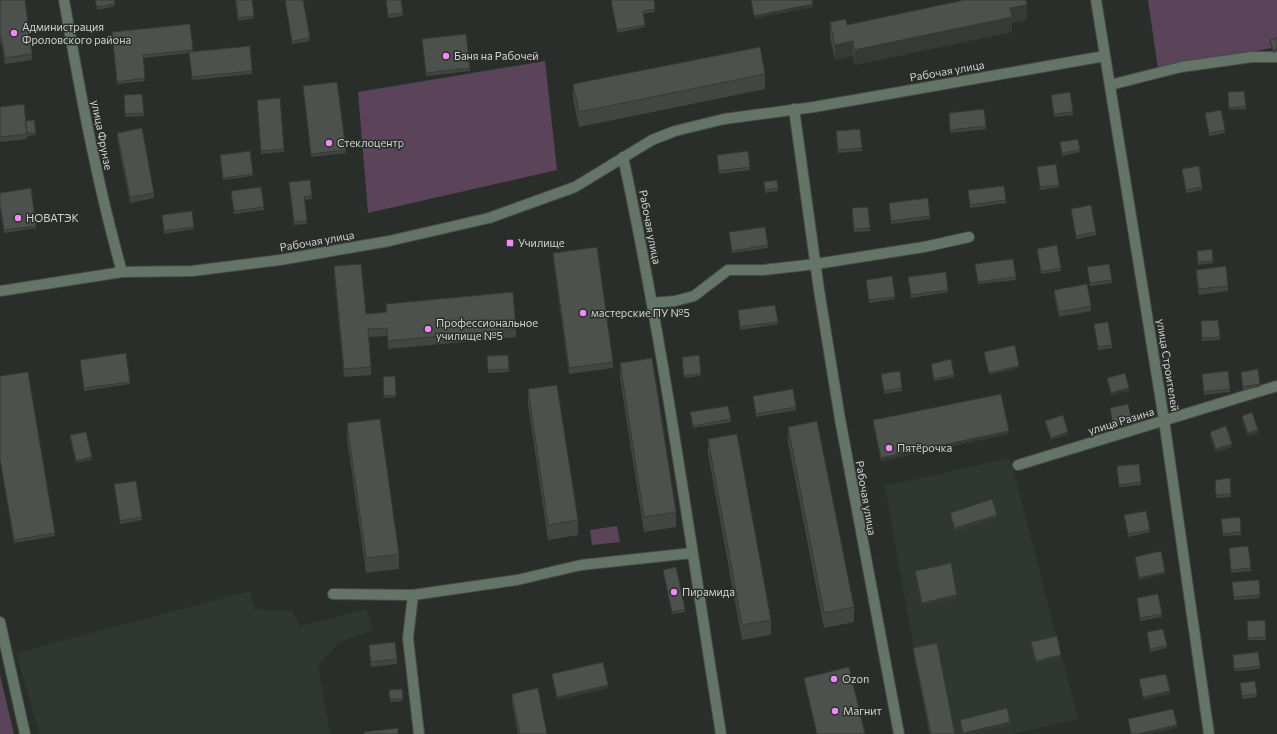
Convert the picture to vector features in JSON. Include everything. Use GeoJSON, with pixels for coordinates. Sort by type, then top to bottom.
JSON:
{"type":"FeatureCollection","features":[{"type":"Feature","properties":{"kind":"street","name":"улица Фрунзе"},"geometry":{"type":"LineString","coordinates":[[64,0],[93,158],[108,222],[122,272]]}},
{"type":"Feature","properties":{"kind":"street","name":"улица Строителей"},"geometry":{"type":"LineString","coordinates":[[1096,0],[1164,420],[1209,734]]}},
{"type":"Feature","properties":{"kind":"street","name":"Рабочая улица"},"geometry":{"type":"LineString","coordinates":[[0,291],[122,272],[192,272],[280,260],[389,241],[489,218],[574,187],[652,140],[675,131],[724,119],[794,109],[1105,56]]}},
{"type":"Feature","properties":{"kind":"street"},"geometry":{"type":"LineString","coordinates":[[1110,85],[1181,67],[1252,57],[1277,57]]}},
{"type":"Feature","properties":{"kind":"street","name":"Рабочая улица"},"geometry":{"type":"LineString","coordinates":[[794,109],[816,264],[854,502],[899,734]]}},
{"type":"Feature","properties":{"kind":"street","name":"Рабочая улица"},"geometry":{"type":"LineString","coordinates":[[623,157],[652,303],[676,444],[721,734]]}},
{"type":"Feature","properties":{"kind":"street"},"geometry":{"type":"LineString","coordinates":[[652,303],[675,301],[694,296],[728,270],[763,270],[816,264],[969,237]]}},
{"type":"Feature","properties":{"kind":"street","name":"улица Разина"},"geometry":{"type":"LineString","coordinates":[[1018,465],[1277,386]]}},
{"type":"Feature","properties":{"kind":"street"},"geometry":{"type":"LineString","coordinates":[[333,594],[413,595],[517,580],[581,565],[692,553]]}},
{"type":"Feature","properties":{"kind":"street"},"geometry":{"type":"LineString","coordinates":[[413,595],[408,638],[419,734]]}},
{"type":"Feature","properties":{"kind":"street"},"geometry":{"type":"LineString","coordinates":[[0,622],[25,734]]}},
{"type":"Feature","properties":{"kind":"shaded area"},"geometry":{"type":"Polygon","coordinates":[[[1148,0],[1277,0],[1277,47],[1158,69],[1148,0]]]}},
{"type":"Feature","properties":{"kind":"shaded area"},"geometry":{"type":"Polygon","coordinates":[[[545,61],[557,170],[368,213],[358,92],[545,61]]]}},
{"type":"Feature","properties":{"kind":"shaded area"},"geometry":{"type":"Polygon","coordinates":[[[1010,458],[1078,719],[1012,734],[929,734],[885,486],[1010,458]]]}},
{"type":"Feature","properties":{"kind":"shaded area"},"geometry":{"type":"Polygon","coordinates":[[[617,526],[620,542],[592,545],[590,530],[617,526]]]}},
{"type":"Feature","properties":{"kind":"shaded area"},"geometry":{"type":"Polygon","coordinates":[[[250,591],[255,609],[292,611],[300,626],[366,609],[373,630],[340,642],[318,665],[330,734],[40,734],[16,653],[250,591]]]}},
{"type":"Feature","properties":{"kind":"shaded area"},"geometry":{"type":"Polygon","coordinates":[[[0,675],[14,734],[0,734],[0,675]]]}},
{"type":"Feature","properties":{"kind":"building","name":"Администрация Фроловского района"},"geometry":{"type":"Polygon","coordinates":[[[0,0],[25,0],[32,54],[5,58],[1,36],[0,37],[0,0]]]}},
{"type":"Feature","properties":{"kind":"building"},"geometry":{"type":"Polygon","coordinates":[[[95,0],[114,0],[115,4],[97,7],[95,0]]]}},
{"type":"Feature","properties":{"kind":"building"},"geometry":{"type":"Polygon","coordinates":[[[236,0],[252,0],[254,16],[238,18],[236,0]]]}},
{"type":"Feature","properties":{"kind":"building"},"geometry":{"type":"Polygon","coordinates":[[[285,0],[303,0],[310,38],[292,41],[285,0]]]}},
{"type":"Feature","properties":{"kind":"building"},"geometry":{"type":"Polygon","coordinates":[[[386,0],[401,0],[403,13],[388,15],[386,0]]]}},
{"type":"Feature","properties":{"kind":"building"},"geometry":{"type":"Polygon","coordinates":[[[611,0],[654,0],[655,9],[643,11],[645,25],[617,30],[611,0]]]}},
{"type":"Feature","properties":{"kind":"building"},"geometry":{"type":"Polygon","coordinates":[[[751,0],[812,0],[813,4],[754,16],[751,0]]]}},
{"type":"Feature","properties":{"kind":"building"},"geometry":{"type":"Polygon","coordinates":[[[964,0],[1026,0],[1027,5],[1010,8],[1012,17],[854,50],[853,41],[835,45],[830,22],[846,19],[847,25],[964,0]]]}},
{"type":"Feature","properties":{"kind":"building"},"geometry":{"type":"Polygon","coordinates":[[[190,24],[193,50],[143,55],[145,78],[117,82],[112,32],[190,24]]]}},
{"type":"Feature","properties":{"kind":"building","name":"Баня на Рабочей"},"geometry":{"type":"Polygon","coordinates":[[[466,34],[470,68],[426,73],[422,39],[466,34]]]}},
{"type":"Feature","properties":{"kind":"building"},"geometry":{"type":"Polygon","coordinates":[[[1277,38],[1277,49],[1273,50],[1270,40],[1277,38]]]}},
{"type":"Feature","properties":{"kind":"building"},"geometry":{"type":"Polygon","coordinates":[[[250,46],[252,71],[192,77],[189,52],[250,46]]]}},
{"type":"Feature","properties":{"kind":"building"},"geometry":{"type":"Polygon","coordinates":[[[760,47],[765,74],[579,112],[573,84],[760,47]]]}},
{"type":"Feature","properties":{"kind":"building"},"geometry":{"type":"Polygon","coordinates":[[[337,82],[346,150],[311,154],[303,86],[337,82]]]}},
{"type":"Feature","properties":{"kind":"building"},"geometry":{"type":"Polygon","coordinates":[[[1244,91],[1246,106],[1229,108],[1228,92],[1244,91]]]}},
{"type":"Feature","properties":{"kind":"building"},"geometry":{"type":"Polygon","coordinates":[[[1070,92],[1073,112],[1054,114],[1051,95],[1070,92]]]}},
{"type":"Feature","properties":{"kind":"building"},"geometry":{"type":"Polygon","coordinates":[[[142,94],[144,113],[125,114],[124,95],[142,94]]]}},
{"type":"Feature","properties":{"kind":"building"},"geometry":{"type":"Polygon","coordinates":[[[280,98],[284,149],[261,151],[257,100],[280,98]]]}},
{"type":"Feature","properties":{"kind":"building"},"geometry":{"type":"Polygon","coordinates":[[[24,104],[27,134],[0,137],[0,107],[24,104]]]}},
{"type":"Feature","properties":{"kind":"building"},"geometry":{"type":"Polygon","coordinates":[[[984,109],[986,126],[950,130],[949,113],[984,109]]]}},
{"type":"Feature","properties":{"kind":"building"},"geometry":{"type":"Polygon","coordinates":[[[1221,110],[1225,130],[1209,133],[1205,113],[1221,110]]]}},
{"type":"Feature","properties":{"kind":"building"},"geometry":{"type":"Polygon","coordinates":[[[34,120],[36,133],[27,133],[25,121],[34,120]]]}},
{"type":"Feature","properties":{"kind":"building"},"geometry":{"type":"Polygon","coordinates":[[[142,128],[154,193],[130,197],[117,133],[142,128]]]}},
{"type":"Feature","properties":{"kind":"building"},"geometry":{"type":"Polygon","coordinates":[[[860,129],[862,148],[838,150],[836,131],[860,129]]]}},
{"type":"Feature","properties":{"kind":"building"},"geometry":{"type":"Polygon","coordinates":[[[1078,139],[1080,150],[1062,153],[1060,142],[1078,139]]]}},
{"type":"Feature","properties":{"kind":"building"},"geometry":{"type":"Polygon","coordinates":[[[250,151],[253,174],[223,178],[220,155],[250,151]]]}},
{"type":"Feature","properties":{"kind":"building"},"geometry":{"type":"Polygon","coordinates":[[[748,151],[750,167],[719,171],[717,155],[748,151]]]}},
{"type":"Feature","properties":{"kind":"building"},"geometry":{"type":"Polygon","coordinates":[[[1056,164],[1059,185],[1040,187],[1037,167],[1056,164]]]}},
{"type":"Feature","properties":{"kind":"building"},"geometry":{"type":"Polygon","coordinates":[[[1199,166],[1202,187],[1186,190],[1182,169],[1199,166]]]}},
{"type":"Feature","properties":{"kind":"building"},"geometry":{"type":"Polygon","coordinates":[[[310,180],[312,196],[304,197],[307,221],[294,222],[289,182],[310,180]]]}},
{"type":"Feature","properties":{"kind":"building"},"geometry":{"type":"Polygon","coordinates":[[[777,180],[778,188],[765,190],[764,182],[777,180]]]}},
{"type":"Feature","properties":{"kind":"building"},"geometry":{"type":"Polygon","coordinates":[[[1004,186],[1006,200],[970,205],[968,190],[1004,186]]]}},
{"type":"Feature","properties":{"kind":"building"},"geometry":{"type":"Polygon","coordinates":[[[261,187],[264,207],[234,211],[231,191],[261,187]]]}},
{"type":"Feature","properties":{"kind":"building","name":"НОВАТЭК"},"geometry":{"type":"Polygon","coordinates":[[[31,188],[36,226],[4,230],[0,205],[0,193],[31,188]]]}},
{"type":"Feature","properties":{"kind":"building"},"geometry":{"type":"Polygon","coordinates":[[[928,198],[930,216],[891,221],[889,203],[928,198]]]}},
{"type":"Feature","properties":{"kind":"building"},"geometry":{"type":"Polygon","coordinates":[[[1091,205],[1096,232],[1076,236],[1071,209],[1091,205]]]}},
{"type":"Feature","properties":{"kind":"building"},"geometry":{"type":"Polygon","coordinates":[[[868,207],[870,228],[854,229],[852,208],[868,207]]]}},
{"type":"Feature","properties":{"kind":"building"},"geometry":{"type":"Polygon","coordinates":[[[192,211],[194,227],[164,231],[162,215],[192,211]]]}},
{"type":"Feature","properties":{"kind":"building"},"geometry":{"type":"Polygon","coordinates":[[[765,227],[768,245],[732,251],[729,232],[765,227]]]}},
{"type":"Feature","properties":{"kind":"building"},"geometry":{"type":"Polygon","coordinates":[[[1057,245],[1061,268],[1041,272],[1037,249],[1057,245]]]}},
{"type":"Feature","properties":{"kind":"building","name":"мастерские ПУ №5"},"geometry":{"type":"Polygon","coordinates":[[[597,247],[613,362],[569,368],[553,253],[597,247]]]}},
{"type":"Feature","properties":{"kind":"building"},"geometry":{"type":"Polygon","coordinates":[[[1212,249],[1213,261],[1198,262],[1197,251],[1212,249]]]}},
{"type":"Feature","properties":{"kind":"building"},"geometry":{"type":"Polygon","coordinates":[[[1013,259],[1016,277],[978,282],[975,264],[1013,259]]]}},
{"type":"Feature","properties":{"kind":"building","name":"Профессиональное училище №5"},"geometry":{"type":"Polygon","coordinates":[[[361,264],[366,314],[387,312],[386,304],[513,292],[516,329],[388,341],[387,328],[368,329],[371,367],[344,369],[334,266],[361,264]]]}},
{"type":"Feature","properties":{"kind":"building"},"geometry":{"type":"Polygon","coordinates":[[[1109,264],[1112,280],[1090,283],[1087,267],[1109,264]]]}},
{"type":"Feature","properties":{"kind":"building"},"geometry":{"type":"Polygon","coordinates":[[[1226,266],[1228,286],[1199,289],[1196,270],[1226,266]]]}},
{"type":"Feature","properties":{"kind":"building"},"geometry":{"type":"Polygon","coordinates":[[[946,272],[948,290],[911,295],[908,277],[946,272]]]}},
{"type":"Feature","properties":{"kind":"building"},"geometry":{"type":"Polygon","coordinates":[[[892,276],[895,297],[869,300],[866,280],[892,276]]]}},
{"type":"Feature","properties":{"kind":"building"},"geometry":{"type":"Polygon","coordinates":[[[1087,284],[1091,306],[1059,312],[1054,290],[1087,284]]]}},
{"type":"Feature","properties":{"kind":"building"},"geometry":{"type":"Polygon","coordinates":[[[775,305],[778,322],[740,327],[738,310],[775,305]]]}},
{"type":"Feature","properties":{"kind":"building"},"geometry":{"type":"Polygon","coordinates":[[[1218,320],[1220,337],[1202,338],[1201,321],[1218,320]]]}},
{"type":"Feature","properties":{"kind":"building"},"geometry":{"type":"Polygon","coordinates":[[[1108,322],[1112,345],[1098,347],[1094,324],[1108,322]]]}},
{"type":"Feature","properties":{"kind":"building"},"geometry":{"type":"Polygon","coordinates":[[[1015,345],[1019,366],[989,373],[984,352],[1015,345]]]}},
{"type":"Feature","properties":{"kind":"building"},"geometry":{"type":"Polygon","coordinates":[[[126,353],[130,382],[84,388],[80,360],[126,353]]]}},
{"type":"Feature","properties":{"kind":"building"},"geometry":{"type":"Polygon","coordinates":[[[508,355],[509,369],[488,370],[487,356],[508,355]]]}},
{"type":"Feature","properties":{"kind":"building"},"geometry":{"type":"Polygon","coordinates":[[[699,355],[701,374],[684,376],[682,357],[699,355]]]}},
{"type":"Feature","properties":{"kind":"building"},"geometry":{"type":"Polygon","coordinates":[[[652,358],[676,512],[644,517],[620,363],[652,358]]]}},
{"type":"Feature","properties":{"kind":"building"},"geometry":{"type":"Polygon","coordinates":[[[951,359],[954,375],[934,379],[931,364],[951,359]]]}},
{"type":"Feature","properties":{"kind":"building"},"geometry":{"type":"Polygon","coordinates":[[[1258,369],[1260,384],[1243,387],[1241,372],[1258,369]]]}},
{"type":"Feature","properties":{"kind":"building"},"geometry":{"type":"Polygon","coordinates":[[[900,371],[902,388],[884,391],[881,374],[900,371]]]}},
{"type":"Feature","properties":{"kind":"building"},"geometry":{"type":"Polygon","coordinates":[[[1228,371],[1230,389],[1204,392],[1202,374],[1228,371]]]}},
{"type":"Feature","properties":{"kind":"building"},"geometry":{"type":"Polygon","coordinates":[[[28,372],[55,533],[14,540],[0,459],[0,376],[28,372]]]}},
{"type":"Feature","properties":{"kind":"building"},"geometry":{"type":"Polygon","coordinates":[[[1125,373],[1129,388],[1111,393],[1107,378],[1125,373]]]}},
{"type":"Feature","properties":{"kind":"building"},"geometry":{"type":"Polygon","coordinates":[[[395,376],[396,395],[384,396],[383,377],[395,376]]]}},
{"type":"Feature","properties":{"kind":"building"},"geometry":{"type":"Polygon","coordinates":[[[557,385],[578,520],[548,525],[528,389],[557,385]]]}},
{"type":"Feature","properties":{"kind":"building"},"geometry":{"type":"Polygon","coordinates":[[[793,389],[796,407],[756,414],[753,396],[793,389]]]}},
{"type":"Feature","properties":{"kind":"building"},"geometry":{"type":"Polygon","coordinates":[[[1001,394],[1009,431],[881,458],[873,420],[1001,394]]]}},
{"type":"Feature","properties":{"kind":"building"},"geometry":{"type":"Polygon","coordinates":[[[1128,404],[1132,421],[1113,425],[1110,408],[1128,404]]]}},
{"type":"Feature","properties":{"kind":"building"},"geometry":{"type":"Polygon","coordinates":[[[728,406],[731,419],[693,426],[690,412],[728,406]]]}},
{"type":"Feature","properties":{"kind":"building"},"geometry":{"type":"Polygon","coordinates":[[[1252,412],[1258,430],[1248,433],[1242,416],[1252,412]]]}},
{"type":"Feature","properties":{"kind":"building"},"geometry":{"type":"Polygon","coordinates":[[[1063,415],[1068,432],[1051,438],[1045,421],[1063,415]]]}},
{"type":"Feature","properties":{"kind":"building"},"geometry":{"type":"Polygon","coordinates":[[[380,419],[399,554],[366,558],[347,423],[380,419]]]}},
{"type":"Feature","properties":{"kind":"building"},"geometry":{"type":"Polygon","coordinates":[[[817,421],[854,607],[824,613],[788,427],[817,421]]]}},
{"type":"Feature","properties":{"kind":"building"},"geometry":{"type":"Polygon","coordinates":[[[1226,426],[1232,444],[1216,449],[1210,432],[1226,426]]]}},
{"type":"Feature","properties":{"kind":"building"},"geometry":{"type":"Polygon","coordinates":[[[86,432],[92,457],[76,461],[70,435],[86,432]]]}},
{"type":"Feature","properties":{"kind":"building"},"geometry":{"type":"Polygon","coordinates":[[[737,434],[771,620],[742,625],[708,439],[737,434]]]}},
{"type":"Feature","properties":{"kind":"building"},"geometry":{"type":"Polygon","coordinates":[[[1139,464],[1141,482],[1119,485],[1117,466],[1139,464]]]}},
{"type":"Feature","properties":{"kind":"building"},"geometry":{"type":"Polygon","coordinates":[[[1230,478],[1231,494],[1216,495],[1215,480],[1230,478]]]}},
{"type":"Feature","properties":{"kind":"building"},"geometry":{"type":"Polygon","coordinates":[[[136,481],[142,517],[120,521],[114,484],[136,481]]]}},
{"type":"Feature","properties":{"kind":"building"},"geometry":{"type":"Polygon","coordinates":[[[992,499],[997,515],[955,528],[950,513],[992,499]]]}},
{"type":"Feature","properties":{"kind":"building"},"geometry":{"type":"Polygon","coordinates":[[[1146,511],[1150,530],[1128,534],[1124,515],[1146,511]]]}},
{"type":"Feature","properties":{"kind":"building"},"geometry":{"type":"Polygon","coordinates":[[[1240,517],[1241,532],[1223,534],[1221,519],[1240,517]]]}},
{"type":"Feature","properties":{"kind":"building"},"geometry":{"type":"Polygon","coordinates":[[[1248,546],[1251,568],[1231,570],[1229,548],[1248,546]]]}},
{"type":"Feature","properties":{"kind":"building"},"geometry":{"type":"Polygon","coordinates":[[[1161,551],[1165,572],[1139,578],[1135,557],[1161,551]]]}},
{"type":"Feature","properties":{"kind":"building"},"geometry":{"type":"Polygon","coordinates":[[[951,563],[957,595],[922,603],[915,571],[951,563]]]}},
{"type":"Feature","properties":{"kind":"building","name":"Пирамида"},"geometry":{"type":"Polygon","coordinates":[[[676,567],[685,609],[672,612],[663,570],[676,567]]]}},
{"type":"Feature","properties":{"kind":"building"},"geometry":{"type":"Polygon","coordinates":[[[1259,580],[1260,595],[1234,597],[1232,582],[1259,580]]]}},
{"type":"Feature","properties":{"kind":"building"},"geometry":{"type":"Polygon","coordinates":[[[1158,594],[1162,614],[1140,618],[1137,598],[1158,594]]]}},
{"type":"Feature","properties":{"kind":"building"},"geometry":{"type":"Polygon","coordinates":[[[1265,620],[1266,637],[1248,638],[1247,621],[1265,620]]]}},
{"type":"Feature","properties":{"kind":"building"},"geometry":{"type":"Polygon","coordinates":[[[1163,629],[1167,646],[1150,649],[1147,632],[1163,629]]]}},
{"type":"Feature","properties":{"kind":"building"},"geometry":{"type":"Polygon","coordinates":[[[1057,636],[1061,655],[1036,661],[1031,642],[1057,636]]]}},
{"type":"Feature","properties":{"kind":"building"},"geometry":{"type":"Polygon","coordinates":[[[395,642],[397,659],[371,662],[369,645],[395,642]]]}},
{"type":"Feature","properties":{"kind":"building"},"geometry":{"type":"Polygon","coordinates":[[[937,643],[955,734],[931,734],[913,648],[937,643]]]}},
{"type":"Feature","properties":{"kind":"building"},"geometry":{"type":"Polygon","coordinates":[[[1258,652],[1260,666],[1234,669],[1233,655],[1258,652]]]}},
{"type":"Feature","properties":{"kind":"building"},"geometry":{"type":"Polygon","coordinates":[[[603,662],[608,685],[557,697],[552,674],[603,662]]]}},
{"type":"Feature","properties":{"kind":"building","name":"Магнит"},"geometry":{"type":"Polygon","coordinates":[[[849,667],[865,734],[817,734],[804,678],[849,667]]]}},
{"type":"Feature","properties":{"kind":"building"},"geometry":{"type":"Polygon","coordinates":[[[1166,674],[1170,691],[1143,697],[1139,679],[1166,674]]]}},
{"type":"Feature","properties":{"kind":"building"},"geometry":{"type":"Polygon","coordinates":[[[1255,681],[1257,694],[1242,696],[1240,683],[1255,681]]]}},
{"type":"Feature","properties":{"kind":"building"},"geometry":{"type":"Polygon","coordinates":[[[538,688],[547,734],[520,734],[512,694],[538,688]]]}},
{"type":"Feature","properties":{"kind":"building"},"geometry":{"type":"Polygon","coordinates":[[[402,689],[403,699],[390,699],[389,690],[402,689]]]}},
{"type":"Feature","properties":{"kind":"building"},"geometry":{"type":"Polygon","coordinates":[[[1007,708],[1010,722],[963,733],[960,720],[1007,708]]]}},
{"type":"Feature","properties":{"kind":"building"},"geometry":{"type":"Polygon","coordinates":[[[1173,709],[1177,725],[1131,734],[1128,719],[1173,709]]]}},
{"type":"Feature","properties":{"kind":"building"},"geometry":{"type":"Polygon","coordinates":[[[398,728],[398,734],[364,734],[364,732],[398,728]]]}},
{"type":"Feature","properties":{"kind":"place","name":"Администрация Фроловского района"},"geometry":{"type":"Point","coordinates":[14,33]}},
{"type":"Feature","properties":{"kind":"place","name":"Баня на Рабочей"},"geometry":{"type":"Point","coordinates":[446,56]}},
{"type":"Feature","properties":{"kind":"place","name":"Стеклоцентр"},"geometry":{"type":"Point","coordinates":[329,143]}},
{"type":"Feature","properties":{"kind":"place","name":"НОВАТЭК"},"geometry":{"type":"Point","coordinates":[18,218]}},
{"type":"Feature","properties":{"kind":"place","name":"Училище"},"geometry":{"type":"Point","coordinates":[510,243]}},
{"type":"Feature","properties":{"kind":"place","name":"мастерские ПУ №5"},"geometry":{"type":"Point","coordinates":[583,313]}},
{"type":"Feature","properties":{"kind":"place","name":"Профессиональное училище №5"},"geometry":{"type":"Point","coordinates":[428,329]}},
{"type":"Feature","properties":{"kind":"place","name":"Пятёрочка"},"geometry":{"type":"Point","coordinates":[889,448]}},
{"type":"Feature","properties":{"kind":"place","name":"Пирамида"},"geometry":{"type":"Point","coordinates":[674,592]}},
{"type":"Feature","properties":{"kind":"place","name":"Ozon"},"geometry":{"type":"Point","coordinates":[834,679]}},
{"type":"Feature","properties":{"kind":"place","name":"Магнит"},"geometry":{"type":"Point","coordinates":[835,711]}}]}
